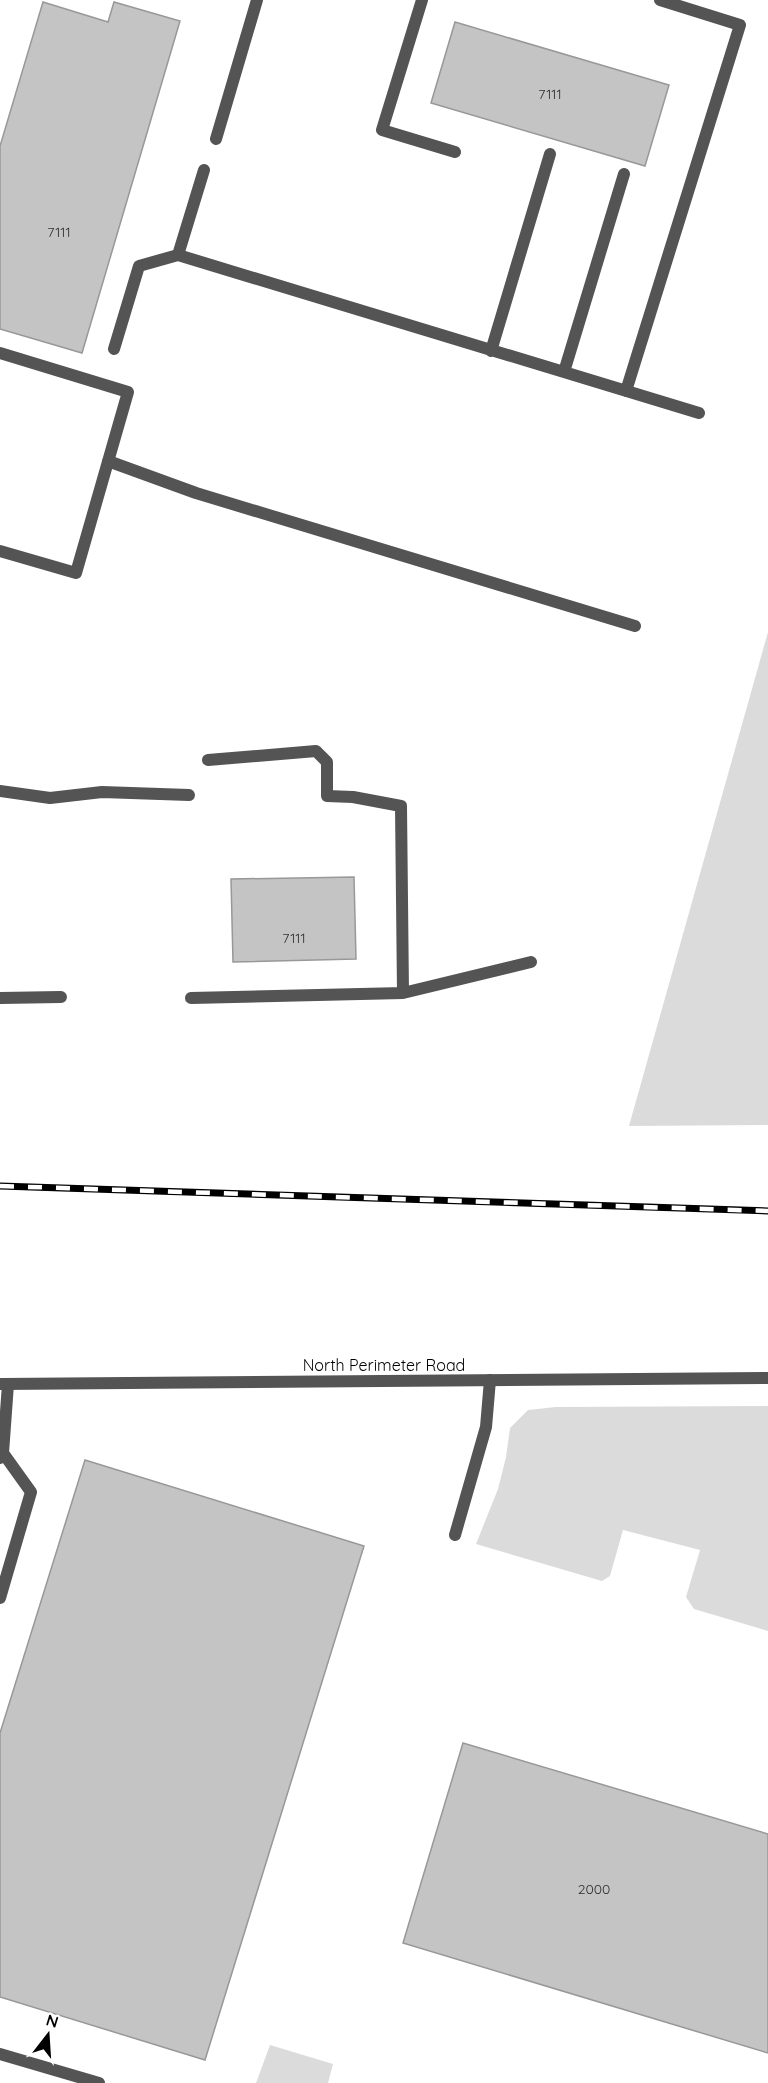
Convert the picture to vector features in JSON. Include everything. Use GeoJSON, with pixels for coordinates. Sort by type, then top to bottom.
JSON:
{"type":"FeatureCollection","features":[{"type":"Feature","properties":{"kind":"street"},"geometry":{"type":"LineString","coordinates":[[216,139],[257,0]]}},
{"type":"Feature","properties":{"kind":"street"},"geometry":{"type":"LineString","coordinates":[[422,0],[382,130],[454,152]]}},
{"type":"Feature","properties":{"kind":"street"},"geometry":{"type":"LineString","coordinates":[[626,391],[740,25],[660,0]]}},
{"type":"Feature","properties":{"kind":"street"},"geometry":{"type":"LineString","coordinates":[[491,351],[550,154]]}},
{"type":"Feature","properties":{"kind":"street"},"geometry":{"type":"LineString","coordinates":[[178,255],[204,170]]}},
{"type":"Feature","properties":{"kind":"street"},"geometry":{"type":"LineString","coordinates":[[564,372],[624,174]]}},
{"type":"Feature","properties":{"kind":"street"},"geometry":{"type":"LineString","coordinates":[[114,349],[140,266],[178,255],[699,413]]}},
{"type":"Feature","properties":{"kind":"street"},"geometry":{"type":"LineString","coordinates":[[0,353],[128,392],[76,573],[0,551]]}},
{"type":"Feature","properties":{"kind":"street"},"geometry":{"type":"LineString","coordinates":[[108,461],[196,493],[635,626]]}},
{"type":"Feature","properties":{"kind":"street"},"geometry":{"type":"LineString","coordinates":[[208,760],[316,751],[327,762],[327,796],[353,797],[401,806],[403,993]]}},
{"type":"Feature","properties":{"kind":"street"},"geometry":{"type":"LineString","coordinates":[[0,791],[50,798],[102,792],[189,795]]}},
{"type":"Feature","properties":{"kind":"street"},"geometry":{"type":"LineString","coordinates":[[191,998],[403,993],[531,962]]}},
{"type":"Feature","properties":{"kind":"street"},"geometry":{"type":"LineString","coordinates":[[0,998],[61,997]]}},
{"type":"Feature","properties":{"kind":"street","name":"North Perimeter Road"},"geometry":{"type":"LineString","coordinates":[[4,1384],[768,1378]]}},
{"type":"Feature","properties":{"kind":"street"},"geometry":{"type":"LineString","coordinates":[[455,1535],[486,1427],[490,1380]]}},
{"type":"Feature","properties":{"kind":"street"},"geometry":{"type":"LineString","coordinates":[[0,1598],[31,1492],[2,1456],[4,1384]]}},
{"type":"Feature","properties":{"kind":"street"},"geometry":{"type":"LineString","coordinates":[[0,2054],[99,2083]]}},
{"type":"Feature","properties":{"kind":"shaded area"},"geometry":{"type":"Polygon","coordinates":[[[768,632],[768,1125],[629,1126],[768,632]]]}},
{"type":"Feature","properties":{"kind":"shaded area"},"geometry":{"type":"Polygon","coordinates":[[[768,1406],[768,1631],[694,1609],[686,1597],[700,1550],[623,1530],[610,1576],[602,1581],[476,1544],[498,1489],[510,1428],[528,1410],[556,1407],[768,1406]]]}},
{"type":"Feature","properties":{"kind":"shaded area"},"geometry":{"type":"Polygon","coordinates":[[[270,2045],[333,2064],[328,2083],[256,2083],[270,2045]]]}},
{"type":"Feature","properties":{"kind":"building"},"geometry":{"type":"Polygon","coordinates":[[[43,2],[108,22],[114,2],[180,21],[82,353],[0,329],[0,146],[43,2]]]}},
{"type":"Feature","properties":{"kind":"building"},"geometry":{"type":"Polygon","coordinates":[[[455,22],[669,85],[645,166],[431,103],[455,22]]]}},
{"type":"Feature","properties":{"kind":"building"},"geometry":{"type":"Polygon","coordinates":[[[354,877],[356,959],[233,962],[231,879],[354,877]]]}},
{"type":"Feature","properties":{"kind":"building"},"geometry":{"type":"Polygon","coordinates":[[[85,1460],[364,1546],[205,2060],[0,1997],[0,1733],[85,1460]]]}},
{"type":"Feature","properties":{"kind":"building"},"geometry":{"type":"Polygon","coordinates":[[[463,1743],[768,1834],[768,2053],[403,1943],[463,1743]]]}},
{"type":"Feature","properties":{"kind":"railway"},"geometry":{"type":"LineString","coordinates":[[0,1186],[768,1211]]}}]}
